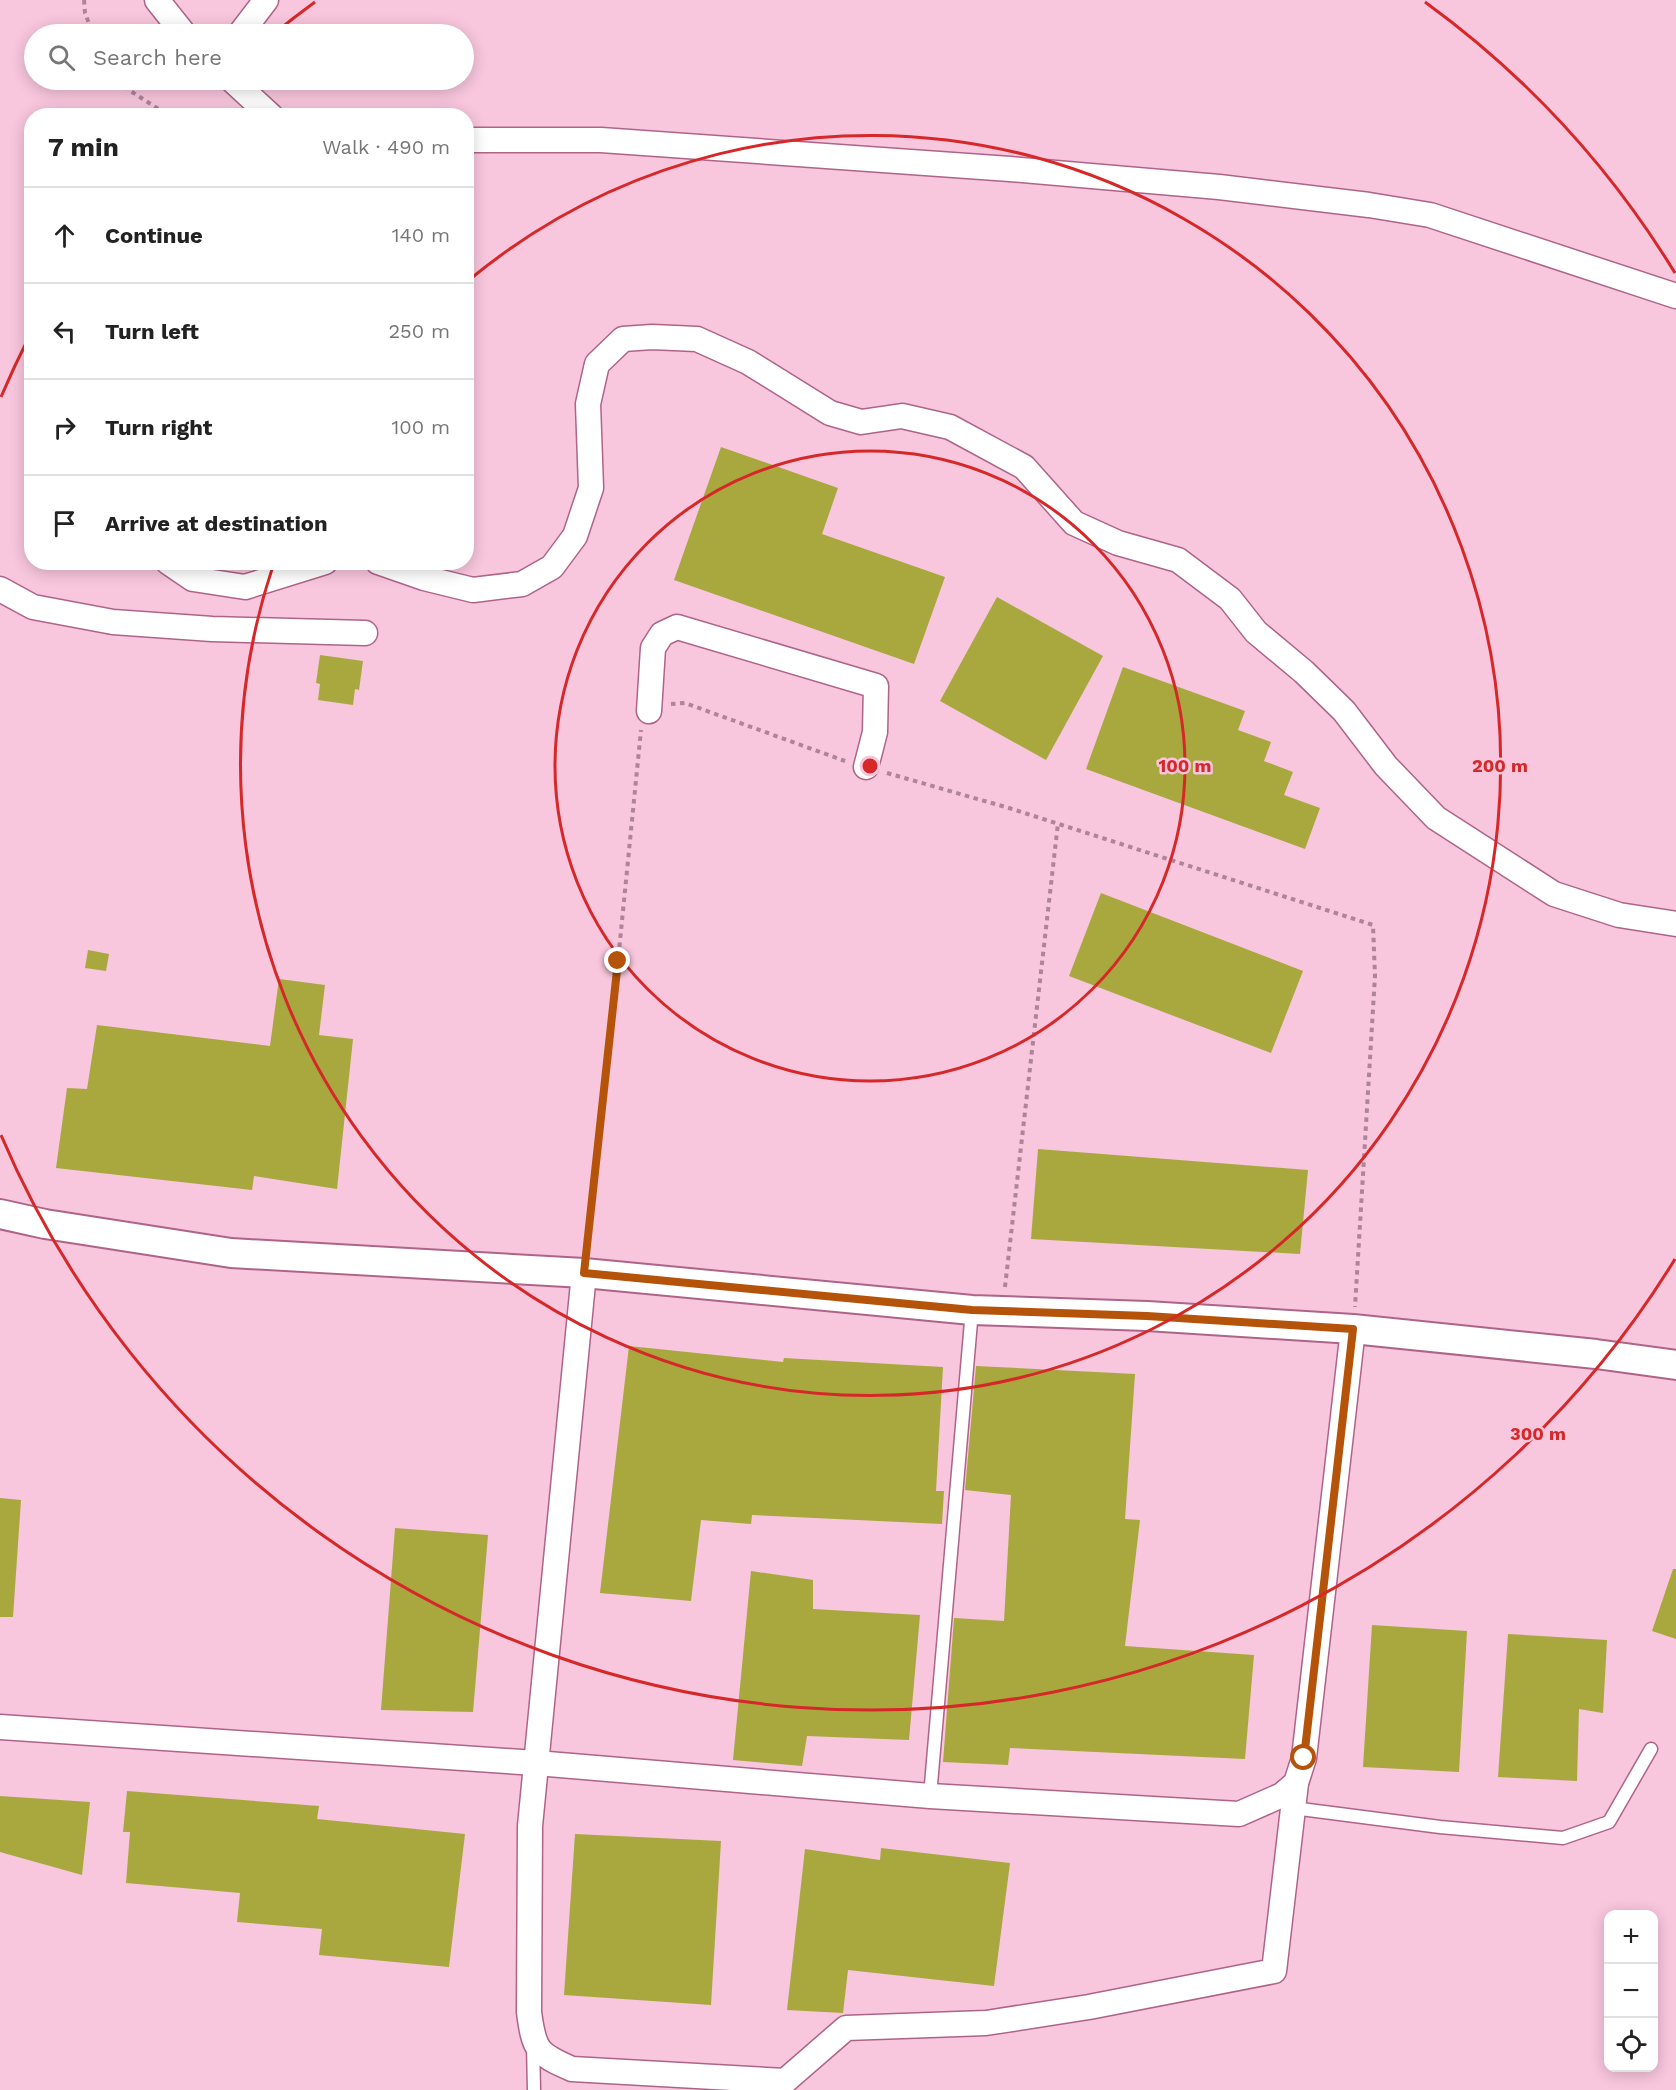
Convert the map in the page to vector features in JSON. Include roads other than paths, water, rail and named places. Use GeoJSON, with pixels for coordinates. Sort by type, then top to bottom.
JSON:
{"type":"FeatureCollection","features":[{"type":"Feature","properties":{"kind":"street"},"geometry":{"type":"LineString","coordinates":[[157,0],[175,24]]}},
{"type":"Feature","properties":{"kind":"street"},"geometry":{"type":"LineString","coordinates":[[248,24],[266,0]]}},
{"type":"Feature","properties":{"kind":"street"},"geometry":{"type":"LineString","coordinates":[[243,90],[262,108]]}},
{"type":"Feature","properties":{"kind":"street"},"geometry":{"type":"LineString","coordinates":[[474,140],[601,140],[998,168],[1219,187],[1369,205],[1430,215],[1676,296]]}},
{"type":"Feature","properties":{"kind":"street"},"geometry":{"type":"LineString","coordinates":[[401,570],[474,590],[522,584],[552,567],[575,537],[591,488],[588,404],[597,364],[623,339],[652,337],[697,339],[748,362],[831,413],[861,422],[902,416],[950,427],[1024,467],[1074,523],[1118,543],[1178,560],[1230,599],[1256,632],[1304,672],[1344,711],[1386,766],[1436,818],[1554,894],[1618,915],[1676,924]]}},
{"type":"Feature","properties":{"kind":"street"},"geometry":{"type":"LineString","coordinates":[[180,570],[193,579],[246,587],[300,570]]}},
{"type":"Feature","properties":{"kind":"street"},"geometry":{"type":"LineString","coordinates":[[0,589],[33,607],[113,622],[212,629],[365,633]]}},
{"type":"Feature","properties":{"kind":"street"},"geometry":{"type":"LineString","coordinates":[[649,711],[653,648],[662,633],[677,627],[876,686],[875,732],[866,767]]}},
{"type":"Feature","properties":{"kind":"street"},"geometry":{"type":"LineString","coordinates":[[0,1214],[45,1224],[231,1253],[584,1273],[972,1310],[1147,1316],[1353,1329],[1596,1354],[1676,1365]]}},
{"type":"Feature","properties":{"kind":"street"},"geometry":{"type":"LineString","coordinates":[[584,1273],[530,1826],[528,2012],[532,2040],[546,2058],[572,2069],[785,2081],[846,2028],[986,2023],[1089,2007],[1274,1971],[1296,1783],[1305,1746],[1353,1329]]}},
{"type":"Feature","properties":{"kind":"street"},"geometry":{"type":"LineString","coordinates":[[0,1727],[536,1763],[930,1796],[1239,1814],[1282,1795],[1296,1783]]}},
{"type":"Feature","properties":{"kind":"lane"},"geometry":{"type":"LineString","coordinates":[[930,1796],[972,1310]]}},
{"type":"Feature","properties":{"kind":"lane"},"geometry":{"type":"LineString","coordinates":[[1293,1808],[1440,1827],[1563,1838],[1609,1822],[1651,1749]]}},
{"type":"Feature","properties":{"kind":"lane"},"geometry":{"type":"LineString","coordinates":[[532,2040],[534,2090]]}}]}
